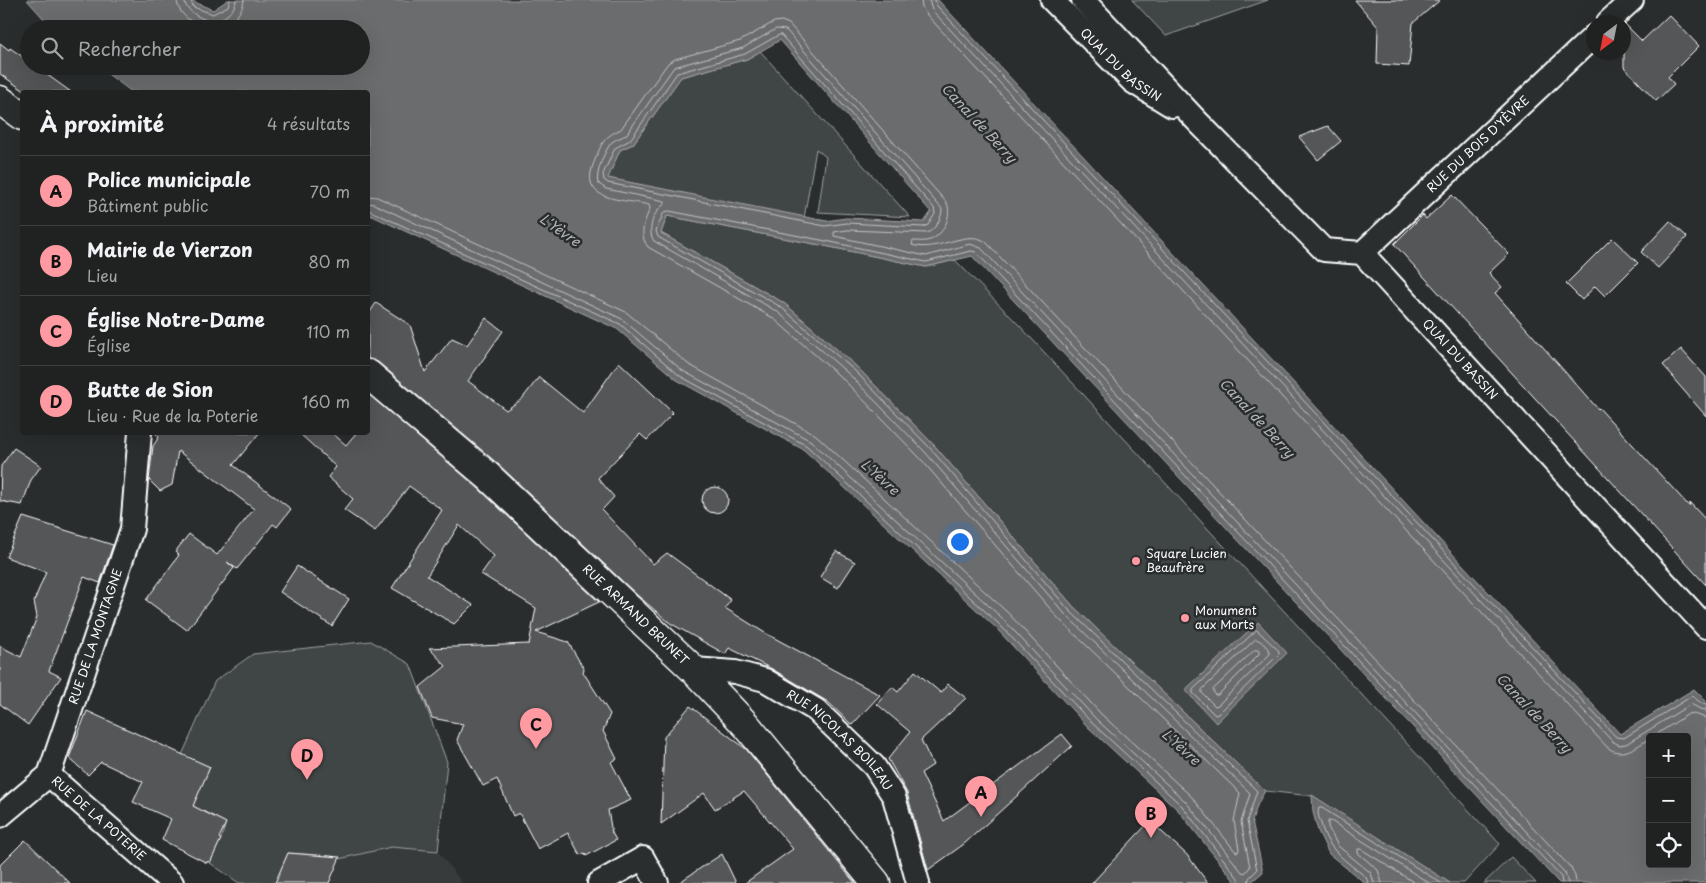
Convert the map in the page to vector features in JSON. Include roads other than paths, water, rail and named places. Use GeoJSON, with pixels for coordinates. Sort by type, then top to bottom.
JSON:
{"type":"FeatureCollection","features":[{"type":"Feature","properties":{"kind":"main road"},"geometry":{"type":"LineString","coordinates":[[0,100],[20,115]]}},
{"type":"Feature","properties":{"kind":"main road","name":"RUE ARMAND BRUNET"},"geometry":{"type":"LineString","coordinates":[[370,376],[488,476],[693,670],[747,726],[876,883]]}},
{"type":"Feature","properties":{"kind":"street","name":"QUAI DU BASSIN"},"geometry":{"type":"LineString","coordinates":[[1052,0],[1133,82],[1197,120]]}},
{"type":"Feature","properties":{"kind":"street","name":"QUAI DU BASSIN"},"geometry":{"type":"LineString","coordinates":[[1083,0],[1324,250],[1362,253],[1706,627]]}},
{"type":"Feature","properties":{"kind":"street"},"geometry":{"type":"LineString","coordinates":[[1616,15],[1632,0]]}},
{"type":"Feature","properties":{"kind":"street","name":"RUE DU BOIS D'YÈVRE"},"geometry":{"type":"LineString","coordinates":[[1362,253],[1586,43]]}},
{"type":"Feature","properties":{"kind":"street","name":"RUE DE LA MONTAGNE"},"geometry":{"type":"LineString","coordinates":[[48,775],[132,529],[140,435]]}},
{"type":"Feature","properties":{"kind":"street","name":"RUE NICOLAS BOILEAU"},"geometry":{"type":"LineString","coordinates":[[693,670],[735,672],[765,680],[816,710],[874,766],[894,797],[918,883]]}},
{"type":"Feature","properties":{"kind":"street"},"geometry":{"type":"LineString","coordinates":[[0,816],[48,775]]}},
{"type":"Feature","properties":{"kind":"street","name":"RUE DE LA POTERIE"},"geometry":{"type":"LineString","coordinates":[[48,775],[172,883]]}},
{"type":"Feature","properties":{"kind":"street"},"geometry":{"type":"LineString","coordinates":[[599,883],[643,858],[657,883]]}},
{"type":"Feature","properties":{"kind":"water"},"geometry":{"type":"Polygon","coordinates":[[[27,0],[190,0],[213,10],[228,0],[938,0],[1620,734],[1694,689],[1706,701],[1706,883],[1559,883],[972,256],[926,267],[667,216],[661,233],[784,303],[858,368],[933,444],[1073,606],[1265,791],[1258,803],[1252,821],[1263,872],[1250,883],[1236,883],[1178,810],[1088,727],[995,627],[804,450],[677,380],[617,329],[370,215],[370,90],[129,90],[109,75],[370,75],[370,20],[45,20],[27,0]],[[780,40],[747,59],[681,77],[633,144],[620,150],[608,178],[826,221],[846,218],[924,222],[931,212],[780,40]]]}},
{"type":"Feature","properties":{"kind":"water"},"geometry":{"type":"Polygon","coordinates":[[[1258,622],[1287,653],[1216,723],[1185,690],[1258,622]]]}},
{"type":"Feature","properties":{"kind":"water"},"geometry":{"type":"Polygon","coordinates":[[[1312,795],[1450,883],[1365,883],[1329,854],[1318,831],[1313,812],[1312,795]]]}},
{"type":"Feature","properties":{"kind":"place","name":"Square Lucien Beaufrère"},"geometry":{"type":"Point","coordinates":[1136,561]}},
{"type":"Feature","properties":{"kind":"place","name":"Monument aux Morts"},"geometry":{"type":"Point","coordinates":[1185,618]}},
{"type":"Feature","properties":{"kind":"place","name":"Église Notre-Dame"},"geometry":{"type":"Point","coordinates":[536,749]}},
{"type":"Feature","properties":{"kind":"place","name":"Butte de Sion"},"geometry":{"type":"Point","coordinates":[307,780]}},
{"type":"Feature","properties":{"kind":"place","name":"Police municipale"},"geometry":{"type":"Point","coordinates":[981,817]}},
{"type":"Feature","properties":{"kind":"place","name":"Mairie de Vierzon"},"geometry":{"type":"Point","coordinates":[1151,838]}},
{"type":"Feature","properties":{"kind":"water label","name":"Canal de Berry"},"geometry":{"type":"Point","coordinates":[979,123]}},
{"type":"Feature","properties":{"kind":"water label","name":"L'Yèvre"},"geometry":{"type":"Point","coordinates":[560,230]}},
{"type":"Feature","properties":{"kind":"water label","name":"Canal de Berry"},"geometry":{"type":"Point","coordinates":[1257,418]}},
{"type":"Feature","properties":{"kind":"water label","name":"L'Yèvre"},"geometry":{"type":"Point","coordinates":[880,477]}},
{"type":"Feature","properties":{"kind":"water label","name":"Canal de Berry"},"geometry":{"type":"Point","coordinates":[1534,713]}},
{"type":"Feature","properties":{"kind":"water label","name":"L'Yèvre"},"geometry":{"type":"Point","coordinates":[1181,747]}}]}
